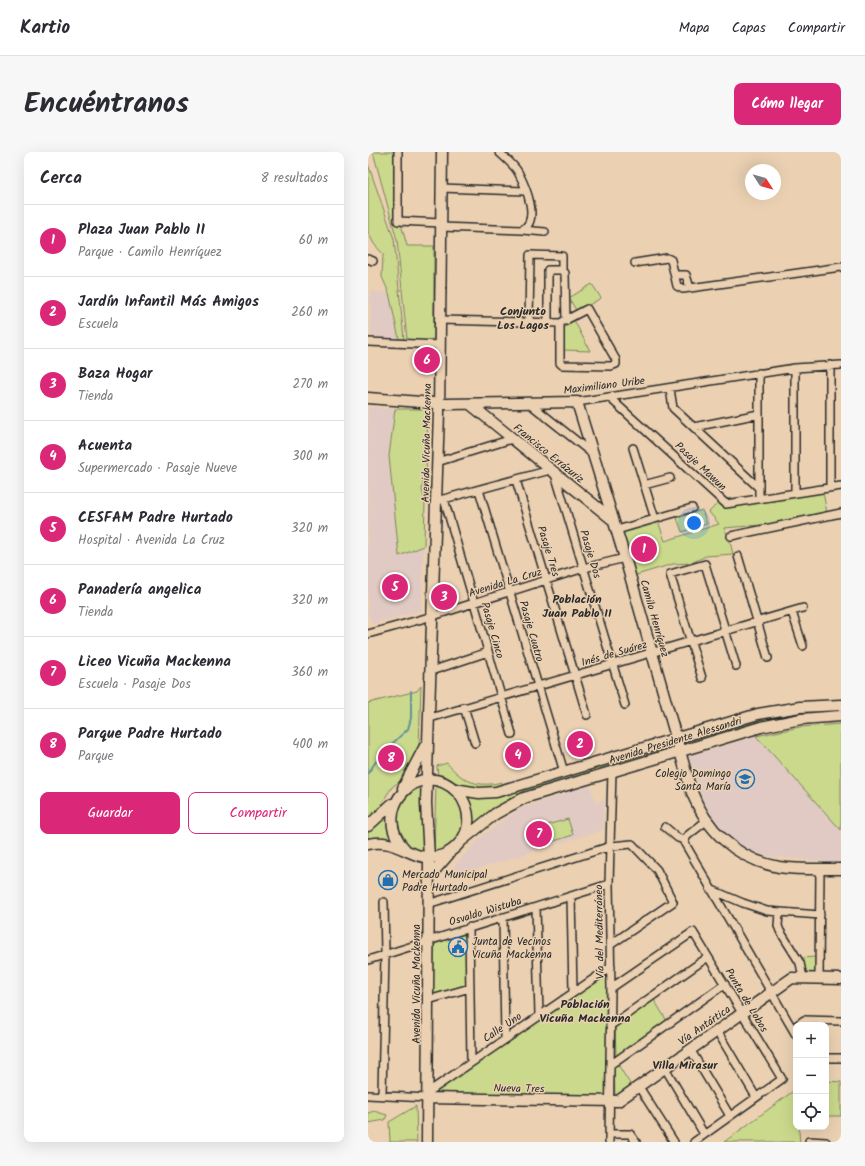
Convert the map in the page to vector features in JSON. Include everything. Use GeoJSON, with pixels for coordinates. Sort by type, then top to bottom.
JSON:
{"type":"FeatureCollection","features":[{"type":"Feature","properties":{"kind":"street"},"geometry":{"type":"LineString","coordinates":[[398,152],[398,221],[545,232]]}},
{"type":"Feature","properties":{"kind":"street","name":"Avenida Vicuña Mackenna"},"geometry":{"type":"LineString","coordinates":[[426,1142],[429,858],[428,826],[431,672],[440,500],[437,462],[442,152]]}},
{"type":"Feature","properties":{"kind":"street"},"geometry":{"type":"LineString","coordinates":[[499,152],[517,171],[525,190],[532,216],[530,223],[521,230]]}},
{"type":"Feature","properties":{"kind":"street"},"geometry":{"type":"LineString","coordinates":[[441,188],[525,190]]}},
{"type":"Feature","properties":{"kind":"street"},"geometry":{"type":"LineString","coordinates":[[440,320],[529,323],[563,322],[587,309],[617,362],[611,366],[562,365],[560,363],[563,322],[565,273],[562,270],[562,256],[530,255],[529,323]]}},
{"type":"Feature","properties":{"kind":"street"},"geometry":{"type":"LineString","coordinates":[[635,263],[669,259],[673,262],[678,287],[690,288],[841,267]]}},
{"type":"Feature","properties":{"kind":"street"},"geometry":{"type":"LineString","coordinates":[[548,323],[548,270],[562,270]]}},
{"type":"Feature","properties":{"kind":"street"},"geometry":{"type":"LineString","coordinates":[[675,275],[686,275],[690,288]]}},
{"type":"Feature","properties":{"kind":"street"},"geometry":{"type":"LineString","coordinates":[[368,342],[440,345]]}},
{"type":"Feature","properties":{"kind":"street"},"geometry":{"type":"LineString","coordinates":[[830,365],[830,487]]}},
{"type":"Feature","properties":{"kind":"street","name":"Maximiliano Uribe"},"geometry":{"type":"LineString","coordinates":[[368,398],[439,404],[577,402],[670,389],[794,368],[841,365]]}},
{"type":"Feature","properties":{"kind":"street"},"geometry":{"type":"LineString","coordinates":[[794,368],[795,493]]}},
{"type":"Feature","properties":{"kind":"street"},"geometry":{"type":"LineString","coordinates":[[759,499],[760,373]]}},
{"type":"Feature","properties":{"kind":"street"},"geometry":{"type":"LineString","coordinates":[[670,389],[673,408],[758,487]]}},
{"type":"Feature","properties":{"kind":"street","name":"Pasaje Mawun"},"geometry":{"type":"LineString","coordinates":[[610,398],[724,502],[729,504],[841,486]]}},
{"type":"Feature","properties":{"kind":"street","name":"Camilo Henríquez"},"geometry":{"type":"LineString","coordinates":[[577,402],[617,530],[695,800],[706,821],[724,842],[760,862],[781,867],[841,869]]}},
{"type":"Feature","properties":{"kind":"street"},"geometry":{"type":"LineString","coordinates":[[530,403],[594,455]]}},
{"type":"Feature","properties":{"kind":"street","name":"Francisco Errázuriz"},"geometry":{"type":"LineString","coordinates":[[470,404],[613,520]]}},
{"type":"Feature","properties":{"kind":"street"},"geometry":{"type":"LineString","coordinates":[[694,427],[759,414]]}},
{"type":"Feature","properties":{"kind":"street"},"geometry":{"type":"LineString","coordinates":[[437,462],[512,439]]}},
{"type":"Feature","properties":{"kind":"street"},"geometry":{"type":"LineString","coordinates":[[633,448],[655,519]]}},
{"type":"Feature","properties":{"kind":"street"},"geometry":{"type":"LineString","coordinates":[[440,500],[552,472]]}},
{"type":"Feature","properties":{"kind":"street","name":"Pasaje Dos"},"geometry":{"type":"LineString","coordinates":[[552,472],[584,568],[625,705]]}},
{"type":"Feature","properties":{"kind":"street"},"geometry":{"type":"LineString","coordinates":[[644,485],[670,478]]}},
{"type":"Feature","properties":{"kind":"street","name":"Pasaje Tres"},"geometry":{"type":"LineString","coordinates":[[516,480],[587,715]]}},
{"type":"Feature","properties":{"kind":"street","name":"Pasaje Cuatro"},"geometry":{"type":"LineString","coordinates":[[479,490],[564,772]]}},
{"type":"Feature","properties":{"kind":"street","name":"Pasaje Cinco"},"geometry":{"type":"LineString","coordinates":[[440,500],[473,603],[512,734]]}},
{"type":"Feature","properties":{"kind":"street"},"geometry":{"type":"LineString","coordinates":[[617,530],[692,508]]}},
{"type":"Feature","properties":{"kind":"street"},"geometry":{"type":"LineString","coordinates":[[731,536],[841,513]]}},
{"type":"Feature","properties":{"kind":"street"},"geometry":{"type":"LineString","coordinates":[[738,556],[768,658]]}},
{"type":"Feature","properties":{"kind":"street","name":"Avenida La Cruz"},"geometry":{"type":"LineString","coordinates":[[368,634],[433,616],[584,568],[625,558]]}},
{"type":"Feature","properties":{"kind":"street"},"geometry":{"type":"LineString","coordinates":[[702,678],[670,574],[705,564],[736,666]]}},
{"type":"Feature","properties":{"kind":"street","name":"Inés de Suárez"},"geometry":{"type":"LineString","coordinates":[[430,718],[612,664],[652,654],[803,608]]}},
{"type":"Feature","properties":{"kind":"street"},"geometry":{"type":"LineString","coordinates":[[792,612],[803,646]]}},
{"type":"Feature","properties":{"kind":"street"},"geometry":{"type":"LineString","coordinates":[[431,672],[488,652]]}},
{"type":"Feature","properties":{"kind":"street","name":"Avenida Presidente Alessandri"},"geometry":{"type":"LineString","coordinates":[[430,780],[444,782],[454,788],[479,793],[496,792],[742,718],[814,705],[841,705]]}},
{"type":"Feature","properties":{"kind":"street"},"geometry":{"type":"LineString","coordinates":[[464,707],[475,743]]}},
{"type":"Feature","properties":{"kind":"street","name":"Avenida Presidente Alessandri"},"geometry":{"type":"LineString","coordinates":[[429,858],[444,855],[490,817],[515,802],[680,750],[761,727],[801,720],[841,716]]}},
{"type":"Feature","properties":{"kind":"street"},"geometry":{"type":"LineString","coordinates":[[368,826],[376,821],[395,801],[418,762],[430,734]]}},
{"type":"Feature","properties":{"kind":"street","name":"Vía del Mediterráneo"},"geometry":{"type":"LineString","coordinates":[[610,1138],[611,966],[609,884],[612,771]]}},
{"type":"Feature","properties":{"kind":"street"},"geometry":{"type":"LineString","coordinates":[[401,792],[414,783],[430,780]]}},
{"type":"Feature","properties":{"kind":"street"},"geometry":{"type":"LineString","coordinates":[[395,801],[391,812],[392,830],[397,841],[420,863],[428,877],[456,846],[465,833],[468,817],[464,801],[454,788]]}},
{"type":"Feature","properties":{"kind":"street"},"geometry":{"type":"LineString","coordinates":[[684,840],[706,821]]}},
{"type":"Feature","properties":{"kind":"street"},"geometry":{"type":"LineString","coordinates":[[665,827],[678,838],[684,840],[710,889],[771,993],[793,1025]]}},
{"type":"Feature","properties":{"kind":"street"},"geometry":{"type":"LineString","coordinates":[[368,844],[389,843],[429,858]]}},
{"type":"Feature","properties":{"kind":"street"},"geometry":{"type":"LineString","coordinates":[[428,904],[610,846],[633,844],[657,870],[673,902],[610,945]]}},
{"type":"Feature","properties":{"kind":"street"},"geometry":{"type":"LineString","coordinates":[[819,978],[820,868]]}},
{"type":"Feature","properties":{"kind":"street","name":"Osvaldo Wistuba"},"geometry":{"type":"LineString","coordinates":[[368,960],[609,884]]}},
{"type":"Feature","properties":{"kind":"street"},"geometry":{"type":"LineString","coordinates":[[710,889],[754,907],[779,913],[820,915]]}},
{"type":"Feature","properties":{"kind":"street"},"geometry":{"type":"LineString","coordinates":[[571,896],[574,992]]}},
{"type":"Feature","properties":{"kind":"street"},"geometry":{"type":"LineString","coordinates":[[382,1095],[385,954],[384,902]]}},
{"type":"Feature","properties":{"kind":"street"},"geometry":{"type":"LineString","coordinates":[[536,907],[539,1015]]}},
{"type":"Feature","properties":{"kind":"street"},"geometry":{"type":"LineString","coordinates":[[779,913],[778,926],[800,963],[803,978]]}},
{"type":"Feature","properties":{"kind":"street"},"geometry":{"type":"LineString","coordinates":[[503,917],[505,1039]]}},
{"type":"Feature","properties":{"kind":"street"},"geometry":{"type":"LineString","coordinates":[[469,927],[471,1062]]}},
{"type":"Feature","properties":{"kind":"street","name":"Punta de Lobos"},"geometry":{"type":"LineString","coordinates":[[611,988],[693,932],[782,1079],[756,1097]]}},
{"type":"Feature","properties":{"kind":"street"},"geometry":{"type":"LineString","coordinates":[[610,1026],[708,957]]}},
{"type":"Feature","properties":{"kind":"street","name":"Calle Uno"},"geometry":{"type":"LineString","coordinates":[[427,1095],[471,1062],[611,966]]}},
{"type":"Feature","properties":{"kind":"street","name":"Vía Antártica"},"geometry":{"type":"LineString","coordinates":[[610,1102],[619,1101],[690,1049],[792,978],[841,979]]}},
{"type":"Feature","properties":{"kind":"street"},"geometry":{"type":"LineString","coordinates":[[610,1065],[725,984]]}},
{"type":"Feature","properties":{"kind":"street"},"geometry":{"type":"LineString","coordinates":[[428,1000],[470,988]]}},
{"type":"Feature","properties":{"kind":"street"},"geometry":{"type":"LineString","coordinates":[[802,1022],[804,1020],[841,1021]]}},
{"type":"Feature","properties":{"kind":"street"},"geometry":{"type":"LineString","coordinates":[[694,1142],[756,1097],[717,1031]]}},
{"type":"Feature","properties":{"kind":"street"},"geometry":{"type":"LineString","coordinates":[[690,1049],[730,1116]]}},
{"type":"Feature","properties":{"kind":"street"},"geometry":{"type":"LineString","coordinates":[[829,1058],[841,1058]]}},
{"type":"Feature","properties":{"kind":"street"},"geometry":{"type":"LineString","coordinates":[[664,1068],[704,1134]]}},
{"type":"Feature","properties":{"kind":"street"},"geometry":{"type":"LineString","coordinates":[[639,1087],[674,1142]]}},
{"type":"Feature","properties":{"kind":"street"},"geometry":{"type":"LineString","coordinates":[[368,1095],[427,1095]]}},
{"type":"Feature","properties":{"kind":"street","name":"Nueva Tres"},"geometry":{"type":"LineString","coordinates":[[427,1095],[610,1102]]}},
{"type":"Feature","properties":{"kind":"street"},"geometry":{"type":"LineString","coordinates":[[610,1138],[630,1134],[636,1142]]}},
{"type":"Feature","properties":{"kind":"street"},"geometry":{"type":"LineString","coordinates":[[809,1142],[826,1142]]}},
{"type":"Feature","properties":{"kind":"shaded area"},"geometry":{"type":"Polygon","coordinates":[[[370,291],[389,293],[399,339],[371,337],[370,291]]]}},
{"type":"Feature","properties":{"kind":"shaded area"},"geometry":{"type":"Polygon","coordinates":[[[368,407],[395,409],[389,456],[399,556],[424,546],[421,610],[372,624],[368,612],[368,407]]]}},
{"type":"Feature","properties":{"kind":"shaded area","name":"Colegio Domingo Santa María"},"geometry":{"type":"Polygon","coordinates":[[[756,736],[841,830],[841,863],[766,856],[749,850],[729,837],[712,817],[703,801],[689,756],[756,736]]]}},
{"type":"Feature","properties":{"kind":"shaded area"},"geometry":{"type":"Polygon","coordinates":[[[590,785],[596,803],[604,800],[603,830],[442,880],[481,837],[519,809],[590,785]]]}},
{"type":"Feature","properties":{"kind":"green space"},"geometry":{"type":"Polygon","coordinates":[[[373,152],[396,152],[401,224],[407,246],[434,246],[434,337],[431,341],[407,340],[397,240],[373,152]]]}},
{"type":"Feature","properties":{"kind":"green space"},"geometry":{"type":"Polygon","coordinates":[[[368,164],[394,239],[404,339],[399,339],[389,293],[382,277],[383,254],[374,244],[368,232],[368,164]]]}},
{"type":"Feature","properties":{"kind":"green space"},"geometry":{"type":"Polygon","coordinates":[[[592,284],[601,298],[577,312],[569,298],[592,284]]]}},
{"type":"Feature","properties":{"kind":"green space"},"geometry":{"type":"Polygon","coordinates":[[[574,320],[590,351],[563,350],[563,329],[574,320]]]}},
{"type":"Feature","properties":{"kind":"green space"},"geometry":{"type":"Polygon","coordinates":[[[395,409],[428,409],[426,479],[423,482],[422,490],[425,501],[424,546],[399,556],[389,456],[395,409]]]}},
{"type":"Feature","properties":{"kind":"green space"},"geometry":{"type":"Polygon","coordinates":[[[823,492],[827,513],[773,524],[724,528],[729,537],[733,554],[706,556],[691,563],[673,564],[633,576],[630,561],[634,559],[632,551],[627,550],[622,532],[658,521],[665,541],[719,524],[709,512],[719,502],[823,492]]]}},
{"type":"Feature","properties":{"kind":"green space"},"geometry":{"type":"Polygon","coordinates":[[[702,510],[707,524],[682,532],[677,518],[702,510]]]}},
{"type":"Feature","properties":{"kind":"green space"},"geometry":{"type":"Polygon","coordinates":[[[421,686],[419,748],[404,778],[392,787],[383,801],[382,808],[368,821],[368,703],[417,691],[421,686]]]}},
{"type":"Feature","properties":{"kind":"green space"},"geometry":{"type":"Polygon","coordinates":[[[841,710],[762,723],[684,744],[684,742],[738,723],[786,712],[841,710]]]}},
{"type":"Feature","properties":{"kind":"green space"},"geometry":{"type":"Polygon","coordinates":[[[841,724],[841,830],[756,736],[800,727],[841,724]]]}},
{"type":"Feature","properties":{"kind":"green space"},"geometry":{"type":"Polygon","coordinates":[[[673,744],[674,747],[519,794],[510,798],[509,801],[469,832],[464,794],[470,796],[673,744]]]}},
{"type":"Feature","properties":{"kind":"green space"},"geometry":{"type":"Polygon","coordinates":[[[447,763],[459,775],[472,782],[478,784],[493,784],[502,782],[499,788],[483,789],[438,777],[437,766],[447,763]]]}},
{"type":"Feature","properties":{"kind":"green space"},"geometry":{"type":"Polygon","coordinates":[[[424,783],[423,853],[409,848],[395,828],[401,796],[424,783]]]}},
{"type":"Feature","properties":{"kind":"green space"},"geometry":{"type":"Polygon","coordinates":[[[436,784],[443,786],[457,800],[463,817],[459,835],[454,842],[446,848],[434,852],[436,784]]]}},
{"type":"Feature","properties":{"kind":"green space"},"geometry":{"type":"Polygon","coordinates":[[[388,813],[388,822],[393,841],[368,839],[368,830],[388,813]]]}},
{"type":"Feature","properties":{"kind":"green space"},"geometry":{"type":"Polygon","coordinates":[[[568,819],[573,835],[545,844],[540,827],[568,819]]]}},
{"type":"Feature","properties":{"kind":"green space"},"geometry":{"type":"Polygon","coordinates":[[[464,934],[467,936],[467,986],[436,995],[433,992],[434,946],[436,943],[464,934]]]}},
{"type":"Feature","properties":{"kind":"green space"},"geometry":{"type":"Polygon","coordinates":[[[816,957],[817,974],[806,976],[799,958],[816,957]]]}},
{"type":"Feature","properties":{"kind":"green space"},"geometry":{"type":"Polygon","coordinates":[[[607,974],[606,1096],[436,1093],[435,1091],[607,974]]]}},
{"type":"Feature","properties":{"kind":"green space"},"geometry":{"type":"Polygon","coordinates":[[[653,998],[667,1021],[616,1056],[615,1026],[653,998]]]}},
{"type":"Feature","properties":{"kind":"green space"},"geometry":{"type":"Polygon","coordinates":[[[617,1063],[632,1087],[615,1097],[614,1067],[617,1063]]]}},
{"type":"Feature","properties":{"kind":"green space"},"geometry":{"type":"Polygon","coordinates":[[[829,1081],[841,1082],[841,1116],[829,1116],[829,1081]]]}},
{"type":"Feature","properties":{"kind":"green space"},"geometry":{"type":"Polygon","coordinates":[[[793,1091],[793,1130],[799,1130],[800,1142],[724,1142],[793,1091]]]}},
{"type":"Feature","properties":{"kind":"green space"},"geometry":{"type":"Polygon","coordinates":[[[416,1106],[417,1142],[390,1142],[389,1122],[416,1106]]]}},
{"type":"Feature","properties":{"kind":"green space"},"geometry":{"type":"Polygon","coordinates":[[[374,1111],[387,1115],[385,1120],[368,1123],[368,1113],[374,1111]]]}},
{"type":"Feature","properties":{"kind":"waterway"},"geometry":{"type":"LineString","coordinates":[[368,773],[382,753],[408,729],[411,718],[411,691]]}},
{"type":"Feature","properties":{"kind":"place","name":"Panadería angelica"},"geometry":{"type":"Point","coordinates":[427,360]}},
{"type":"Feature","properties":{"kind":"place","name":"Plaza Juan Pablo II"},"geometry":{"type":"Point","coordinates":[644,549]}},
{"type":"Feature","properties":{"kind":"place","name":"CESFAM Padre Hurtado"},"geometry":{"type":"Point","coordinates":[395,587]}},
{"type":"Feature","properties":{"kind":"place","name":"Baza Hogar"},"geometry":{"type":"Point","coordinates":[444,597]}},
{"type":"Feature","properties":{"kind":"place","name":"Jardín Infantil Más Amigos"},"geometry":{"type":"Point","coordinates":[580,744]}},
{"type":"Feature","properties":{"kind":"place","name":"Acuenta"},"geometry":{"type":"Point","coordinates":[518,755]}},
{"type":"Feature","properties":{"kind":"place","name":"Parque Padre Hurtado"},"geometry":{"type":"Point","coordinates":[391,758]}},
{"type":"Feature","properties":{"kind":"place","name":"Colegio Domingo Santa María"},"geometry":{"type":"Point","coordinates":[745,779]}},
{"type":"Feature","properties":{"kind":"place","name":"Liceo Vicuña Mackenna"},"geometry":{"type":"Point","coordinates":[539,834]}},
{"type":"Feature","properties":{"kind":"place","name":"Mercado Municipal Padre Hurtado"},"geometry":{"type":"Point","coordinates":[388,880]}},
{"type":"Feature","properties":{"kind":"place","name":"Junta de Vecinos Vicuña Mackenna"},"geometry":{"type":"Point","coordinates":[458,947]}},
{"type":"Feature","properties":{"kind":"district","name":"Conjunto Los Lagos"},"geometry":{"type":"Point","coordinates":[523,318]}},
{"type":"Feature","properties":{"kind":"district","name":"Población Juan Pablo II"},"geometry":{"type":"Point","coordinates":[577,606]}},
{"type":"Feature","properties":{"kind":"district","name":"Población Vicuña Mackenna"},"geometry":{"type":"Point","coordinates":[585,1011]}},
{"type":"Feature","properties":{"kind":"district","name":"Villa Mirasur"},"geometry":{"type":"Point","coordinates":[685,1065]}}]}
